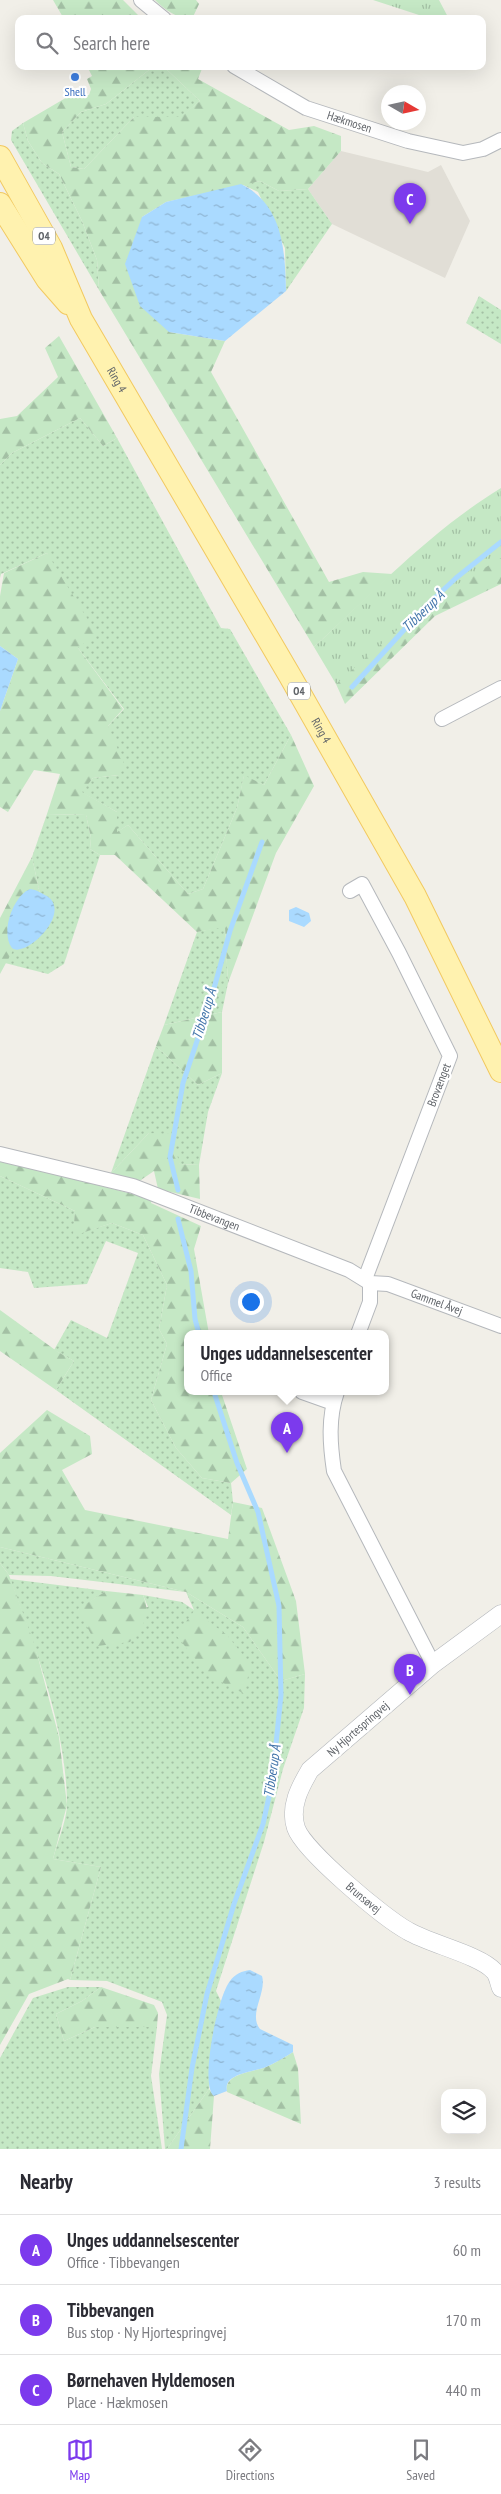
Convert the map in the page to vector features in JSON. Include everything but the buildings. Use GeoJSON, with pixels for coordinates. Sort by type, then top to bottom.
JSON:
{"type":"FeatureCollection","features":[{"type":"Feature","properties":{"kind":"main road","name":"Ring 4"},"geometry":{"type":"LineString","coordinates":[[0,157],[51,248],[81,319],[290,676],[414,896],[501,1071]]}},
{"type":"Feature","properties":{"kind":"main road","name":"Ring 4"},"geometry":{"type":"LineString","coordinates":[[0,204],[47,279],[81,319]]}},
{"type":"Feature","properties":{"kind":"street"},"geometry":{"type":"LineString","coordinates":[[140,0],[159,15]]}},
{"type":"Feature","properties":{"kind":"street","name":"Hækmosen"},"geometry":{"type":"LineString","coordinates":[[241,70],[306,108],[408,141],[463,153],[483,149],[501,140]]}},
{"type":"Feature","properties":{"kind":"street"},"geometry":{"type":"LineString","coordinates":[[442,719],[501,688]]}},
{"type":"Feature","properties":{"kind":"street","name":"Brovænget"},"geometry":{"type":"LineString","coordinates":[[350,891],[362,884],[399,953],[450,1056],[368,1281]]}},
{"type":"Feature","properties":{"kind":"street","name":"Tibbevangen"},"geometry":{"type":"LineString","coordinates":[[0,1154],[133,1186],[349,1270],[368,1281]]}},
{"type":"Feature","properties":{"kind":"street"},"geometry":{"type":"LineString","coordinates":[[360,1330],[370,1302],[368,1281]]}},
{"type":"Feature","properties":{"kind":"street","name":"Gammel Åvej"},"geometry":{"type":"LineString","coordinates":[[368,1281],[388,1284],[501,1326]]}},
{"type":"Feature","properties":{"kind":"street"},"geometry":{"type":"LineString","coordinates":[[318,1395],[335,1398],[329,1439],[334,1471],[434,1664]]}},
{"type":"Feature","properties":{"kind":"street","name":"Ny Hjortespringvej"},"geometry":{"type":"LineString","coordinates":[[310,1770],[434,1664],[501,1614]]}},
{"type":"Feature","properties":{"kind":"street","name":"Brunsøvej"},"geometry":{"type":"LineString","coordinates":[[310,1770],[299,1790],[294,1809],[296,1828],[307,1846],[375,1908],[407,1931],[435,1945],[472,1957],[498,1970]]}},
{"type":"Feature","properties":{"kind":"street"},"geometry":{"type":"LineString","coordinates":[[498,1970],[501,1988]]}},
{"type":"Feature","properties":{"kind":"shaded area"},"geometry":{"type":"Polygon","coordinates":[[[341,151],[428,172],[441,165],[470,221],[445,278],[332,224],[308,189],[341,151]]]}},
{"type":"Feature","properties":{"kind":"green space"},"geometry":{"type":"Polygon","coordinates":[[[53,0],[123,0],[138,15],[62,15],[53,0]]]}},
{"type":"Feature","properties":{"kind":"green space"},"geometry":{"type":"Polygon","coordinates":[[[155,0],[196,0],[199,4],[194,15],[177,15],[155,0]]]}},
{"type":"Feature","properties":{"kind":"green space"},"geometry":{"type":"Polygon","coordinates":[[[373,0],[439,0],[447,15],[419,15],[373,0]]]}},
{"type":"Feature","properties":{"kind":"green space"},"geometry":{"type":"Polygon","coordinates":[[[89,70],[149,70],[106,104],[81,112],[62,132],[71,167],[84,169],[134,117],[180,117],[200,101],[167,70],[201,70],[198,79],[289,130],[314,126],[341,136],[341,151],[308,189],[279,191],[260,181],[166,202],[142,217],[169,332],[225,341],[211,372],[329,582],[363,572],[392,574],[314,647],[99,290],[97,260],[82,221],[59,174],[42,163],[28,141],[23,123],[69,96],[89,95],[91,89],[87,79],[92,76],[89,70]]]}},
{"type":"Feature","properties":{"kind":"green space"},"geometry":{"type":"Polygon","coordinates":[[[149,70],[167,70],[200,101],[181,117],[134,117],[84,169],[71,167],[62,132],[81,112],[106,104],[149,70]]]}},
{"type":"Feature","properties":{"kind":"green space"},"geometry":{"type":"Polygon","coordinates":[[[23,123],[28,141],[42,163],[59,174],[82,221],[97,260],[99,290],[11,140],[12,131],[23,123]]]}},
{"type":"Feature","properties":{"kind":"green space"},"geometry":{"type":"Polygon","coordinates":[[[260,181],[279,191],[308,189],[332,224],[286,291],[285,248],[258,192],[241,184],[260,181]]]}},
{"type":"Feature","properties":{"kind":"green space"},"geometry":{"type":"Polygon","coordinates":[[[479,296],[501,310],[501,344],[466,323],[479,296]]]}},
{"type":"Feature","properties":{"kind":"green space"},"geometry":{"type":"Polygon","coordinates":[[[59,336],[117,438],[103,446],[80,418],[12,453],[0,465],[0,419],[17,416],[58,377],[45,348],[59,336]]]}},
{"type":"Feature","properties":{"kind":"green space"},"geometry":{"type":"Polygon","coordinates":[[[80,418],[103,446],[117,438],[221,628],[230,629],[291,735],[264,785],[244,776],[237,808],[203,889],[188,894],[128,825],[116,833],[117,812],[81,792],[93,778],[119,775],[108,726],[124,709],[78,648],[47,553],[1,574],[0,578],[0,465],[12,453],[80,418]]]}},
{"type":"Feature","properties":{"kind":"green space"},"geometry":{"type":"Polygon","coordinates":[[[501,488],[501,558],[430,601],[336,684],[314,647],[427,542],[501,488]]]}},
{"type":"Feature","properties":{"kind":"green space"},"geometry":{"type":"Polygon","coordinates":[[[501,526],[501,584],[435,616],[345,704],[336,684],[382,628],[501,526]]]}},
{"type":"Feature","properties":{"kind":"green space"},"geometry":{"type":"Polygon","coordinates":[[[47,553],[96,633],[78,648],[123,709],[108,726],[125,766],[119,775],[93,778],[82,792],[117,812],[117,832],[128,825],[188,894],[203,889],[237,808],[244,775],[264,785],[291,735],[314,786],[276,853],[228,983],[225,927],[197,932],[115,855],[100,855],[90,849],[91,838],[86,815],[47,814],[60,774],[34,770],[8,812],[0,807],[0,711],[18,659],[0,646],[0,596],[4,573],[47,553]]]}},
{"type":"Feature","properties":{"kind":"green space"},"geometry":{"type":"Polygon","coordinates":[[[47,814],[86,815],[91,838],[90,849],[100,855],[64,964],[48,974],[5,963],[41,899],[32,857],[47,814]]]}},
{"type":"Feature","properties":{"kind":"green space"},"geometry":{"type":"Polygon","coordinates":[[[32,857],[41,899],[0,974],[0,918],[32,857]]]}},
{"type":"Feature","properties":{"kind":"green space"},"geometry":{"type":"Polygon","coordinates":[[[225,926],[228,983],[222,1012],[164,1025],[197,932],[225,926]]]}},
{"type":"Feature","properties":{"kind":"green space"},"geometry":{"type":"Polygon","coordinates":[[[222,1012],[222,1073],[198,1085],[156,1046],[164,1025],[222,1012]]]}},
{"type":"Feature","properties":{"kind":"green space"},"geometry":{"type":"Polygon","coordinates":[[[156,1046],[198,1085],[222,1073],[208,1112],[199,1165],[180,1164],[149,1133],[111,1173],[156,1046]]]}},
{"type":"Feature","properties":{"kind":"green space"},"geometry":{"type":"Polygon","coordinates":[[[149,1133],[170,1134],[180,1164],[199,1165],[200,1199],[158,1189],[154,1171],[138,1182],[111,1173],[149,1133]]]}},
{"type":"Feature","properties":{"kind":"green space"},"geometry":{"type":"Polygon","coordinates":[[[0,1160],[152,1199],[151,1203],[201,1226],[194,1249],[208,1330],[184,1330],[184,1395],[222,1395],[247,1469],[231,1483],[202,1478],[176,1448],[151,1400],[167,1344],[159,1329],[167,1285],[143,1235],[112,1223],[73,1236],[75,1211],[0,1176],[0,1160]]]}},
{"type":"Feature","properties":{"kind":"green space"},"geometry":{"type":"Polygon","coordinates":[[[0,1176],[75,1211],[74,1235],[112,1223],[143,1235],[167,1285],[159,1329],[167,1344],[151,1400],[176,1448],[202,1478],[231,1483],[233,1502],[231,1515],[56,1390],[74,1361],[54,1350],[71,1320],[107,1338],[138,1253],[106,1241],[87,1284],[34,1288],[28,1272],[0,1268],[0,1176]]]}},
{"type":"Feature","properties":{"kind":"green space"},"geometry":{"type":"Polygon","coordinates":[[[0,1310],[58,1352],[74,1361],[56,1390],[0,1351],[0,1310]]]}},
{"type":"Feature","properties":{"kind":"green space"},"geometry":{"type":"Polygon","coordinates":[[[47,1410],[90,1436],[92,1454],[62,1470],[85,1510],[228,1539],[233,1502],[262,1508],[296,1601],[305,1674],[281,1681],[243,1627],[186,1592],[0,1547],[0,1453],[47,1410]]]}},
{"type":"Feature","properties":{"kind":"green space"},"geometry":{"type":"Polygon","coordinates":[[[0,1547],[186,1592],[51,1576],[9,1575],[0,1563],[0,1547]]]}},
{"type":"Feature","properties":{"kind":"green space"},"geometry":{"type":"Polygon","coordinates":[[[0,1563],[9,1575],[35,1646],[59,1737],[67,1805],[53,1859],[101,1867],[70,1980],[68,1979],[29,1994],[0,2045],[0,1563]]]}},
{"type":"Feature","properties":{"kind":"green space"},"geometry":{"type":"Polygon","coordinates":[[[10,1579],[106,1591],[78,1610],[148,1607],[143,1595],[182,1602],[194,1610],[186,1592],[243,1627],[281,1681],[305,1674],[304,1708],[283,1769],[264,1842],[216,1991],[221,2001],[212,2041],[209,2089],[167,2149],[165,2149],[159,2074],[167,2015],[162,2002],[107,1981],[70,1980],[101,1867],[53,1859],[67,1810],[61,1746],[48,1689],[10,1579]]]}},
{"type":"Feature","properties":{"kind":"green space"},"geometry":{"type":"Polygon","coordinates":[[[106,1591],[143,1595],[147,1609],[145,1620],[130,1642],[97,1646],[78,1609],[106,1591]]]}},
{"type":"Feature","properties":{"kind":"green space"},"geometry":{"type":"Polygon","coordinates":[[[194,1611],[227,1635],[250,1664],[245,1694],[209,1676],[176,1635],[194,1611]]]}},
{"type":"Feature","properties":{"kind":"green space"},"geometry":{"type":"Polygon","coordinates":[[[68,1987],[101,1987],[82,2001],[56,2014],[64,2041],[95,2027],[157,2027],[151,2076],[162,2149],[0,2149],[0,2058],[33,1998],[68,1987]]]}},
{"type":"Feature","properties":{"kind":"green space"},"geometry":{"type":"Polygon","coordinates":[[[101,1987],[154,2005],[158,2013],[157,2027],[95,2027],[64,2041],[56,2014],[82,2001],[101,1987]]]}},
{"type":"Feature","properties":{"kind":"green space"},"geometry":{"type":"Polygon","coordinates":[[[293,2052],[298,2068],[301,2124],[227,2092],[227,2086],[234,2077],[266,2067],[293,2052]]]}},
{"type":"Feature","properties":{"kind":"green space"},"geometry":{"type":"Polygon","coordinates":[[[209,2089],[214,2096],[210,2149],[167,2149],[209,2089]]]}},
{"type":"Feature","properties":{"kind":"water"},"geometry":{"type":"Polygon","coordinates":[[[241,184],[255,193],[266,204],[279,230],[284,260],[286,291],[225,341],[169,332],[140,306],[125,264],[142,217],[166,202],[241,184]]]}},
{"type":"Feature","properties":{"kind":"water"},"geometry":{"type":"Polygon","coordinates":[[[0,646],[18,659],[0,711],[0,646]]]}},
{"type":"Feature","properties":{"kind":"water"},"geometry":{"type":"Polygon","coordinates":[[[30,889],[47,896],[53,904],[54,913],[51,923],[36,941],[18,950],[12,948],[9,941],[8,925],[18,899],[30,889]]]}},
{"type":"Feature","properties":{"kind":"water"},"geometry":{"type":"Polygon","coordinates":[[[296,907],[309,913],[311,921],[304,927],[289,921],[289,910],[296,907]]]}},
{"type":"Feature","properties":{"kind":"water"},"geometry":{"type":"Polygon","coordinates":[[[250,1970],[262,1976],[263,1983],[256,2017],[260,2029],[293,2045],[293,2052],[266,2067],[234,2077],[227,2085],[227,2091],[214,2096],[210,2088],[208,2075],[209,2058],[220,2003],[230,1981],[239,1973],[250,1970]]]}},
{"type":"Feature","properties":{"kind":"waterway","name":"Tibberup Å"},"geometry":{"type":"LineString","coordinates":[[352,687],[424,608],[456,578],[501,542]]}},
{"type":"Feature","properties":{"kind":"waterway","name":"Tibberup Å"},"geometry":{"type":"LineString","coordinates":[[178,1190],[170,1157],[183,1083],[211,999],[230,931],[262,842]]}},
{"type":"Feature","properties":{"kind":"waterway","name":"Tibberup Å"},"geometry":{"type":"LineString","coordinates":[[178,1219],[191,1271],[195,1319],[198,1330]]}},
{"type":"Feature","properties":{"kind":"waterway","name":"Tibberup Å"},"geometry":{"type":"LineString","coordinates":[[181,2149],[192,2068],[207,1994],[234,1904],[263,1824],[272,1783],[281,1695],[279,1606],[258,1512],[237,1463],[215,1395]]}},
{"type":"Feature","properties":{"kind":"place","name":"Shell"},"geometry":{"type":"Point","coordinates":[75,77]}},
{"type":"Feature","properties":{"kind":"place","name":"Børnehaven Hyldemosen"},"geometry":{"type":"Point","coordinates":[410,224]}},
{"type":"Feature","properties":{"kind":"place","name":"Unges uddannelsescenter"},"geometry":{"type":"Point","coordinates":[287,1453]}},
{"type":"Feature","properties":{"kind":"place","name":"Tibbevangen"},"geometry":{"type":"Point","coordinates":[410,1695]}}]}
